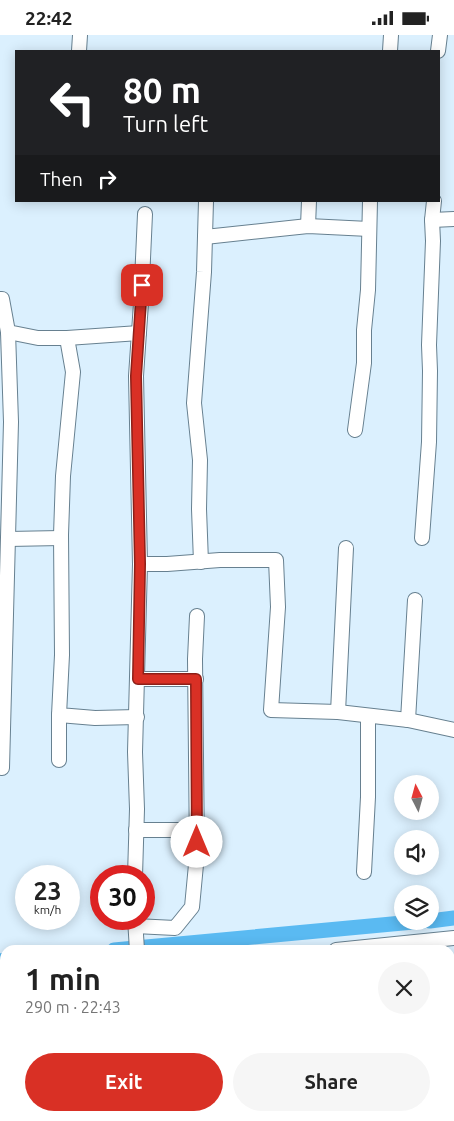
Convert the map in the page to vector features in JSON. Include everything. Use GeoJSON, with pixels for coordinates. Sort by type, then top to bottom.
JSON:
{"type":"FeatureCollection","features":[{"type":"Feature","properties":{"kind":"street"},"geometry":{"type":"LineString","coordinates":[[79,50],[80,35]]}},
{"type":"Feature","properties":{"kind":"street"},"geometry":{"type":"LineString","coordinates":[[390,50],[391,35]]}},
{"type":"Feature","properties":{"kind":"street"},"geometry":{"type":"LineString","coordinates":[[438,50],[440,35]]}},
{"type":"Feature","properties":{"kind":"street"},"geometry":{"type":"LineString","coordinates":[[201,562],[200,460],[194,403],[206,202]]}},
{"type":"Feature","properties":{"kind":"street"},"geometry":{"type":"LineString","coordinates":[[308,226],[309,202]]}},
{"type":"Feature","properties":{"kind":"street"},"geometry":{"type":"LineString","coordinates":[[355,430],[364,363],[370,202]]}},
{"type":"Feature","properties":{"kind":"street"},"geometry":{"type":"LineString","coordinates":[[422,538],[429,442],[429,345],[434,202]]}},
{"type":"Feature","properties":{"kind":"street"},"geometry":{"type":"LineString","coordinates":[[135,865],[135,753],[140,564],[136,376],[145,214]]}},
{"type":"Feature","properties":{"kind":"street"},"geometry":{"type":"LineString","coordinates":[[432,220],[454,219]]}},
{"type":"Feature","properties":{"kind":"street"},"geometry":{"type":"LineString","coordinates":[[205,237],[308,226],[369,229]]}},
{"type":"Feature","properties":{"kind":"street"},"geometry":{"type":"LineString","coordinates":[[0,299],[2,299],[8,332],[11,421],[2,768]]}},
{"type":"Feature","properties":{"kind":"street"},"geometry":{"type":"LineString","coordinates":[[8,332],[38,338],[139,333]]}},
{"type":"Feature","properties":{"kind":"street"},"geometry":{"type":"LineString","coordinates":[[59,760],[58,715],[62,655],[61,537],[63,476],[73,372],[67,338]]}},
{"type":"Feature","properties":{"kind":"street"},"geometry":{"type":"LineString","coordinates":[[8,539],[61,537]]}},
{"type":"Feature","properties":{"kind":"street"},"geometry":{"type":"LineString","coordinates":[[338,712],[346,547]]}},
{"type":"Feature","properties":{"kind":"street"},"geometry":{"type":"LineString","coordinates":[[140,564],[276,561],[278,607],[271,711],[338,712],[408,721],[454,730]]}},
{"type":"Feature","properties":{"kind":"street"},"geometry":{"type":"LineString","coordinates":[[408,721],[416,600]]}},
{"type":"Feature","properties":{"kind":"street"},"geometry":{"type":"LineString","coordinates":[[155,927],[175,928],[192,907],[197,854],[197,616]]}},
{"type":"Feature","properties":{"kind":"street"},"geometry":{"type":"LineString","coordinates":[[138,679],[196,679]]}},
{"type":"Feature","properties":{"kind":"street"},"geometry":{"type":"LineString","coordinates":[[58,715],[137,717]]}},
{"type":"Feature","properties":{"kind":"street"},"geometry":{"type":"LineString","coordinates":[[364,872],[368,797],[368,716]]}},
{"type":"Feature","properties":{"kind":"street"},"geometry":{"type":"LineString","coordinates":[[136,830],[197,830]]}},
{"type":"Feature","properties":{"kind":"street"},"geometry":{"type":"LineString","coordinates":[[135,930],[137,945]]}},
{"type":"Feature","properties":{"kind":"street"},"geometry":{"type":"LineString","coordinates":[[385,945],[454,938]]}},
{"type":"Feature","properties":{"kind":"waterway"},"geometry":{"type":"LineString","coordinates":[[439,920],[454,918]]}},
{"type":"Feature","properties":{"kind":"waterway"},"geometry":{"type":"LineString","coordinates":[[167,945],[394,924]]}},
{"type":"Feature","properties":{"kind":"route"},"geometry":{"type":"LineString","coordinates":[[142,285],[136,376],[140,564],[138,679],[196,679],[197,842]]}}]}
